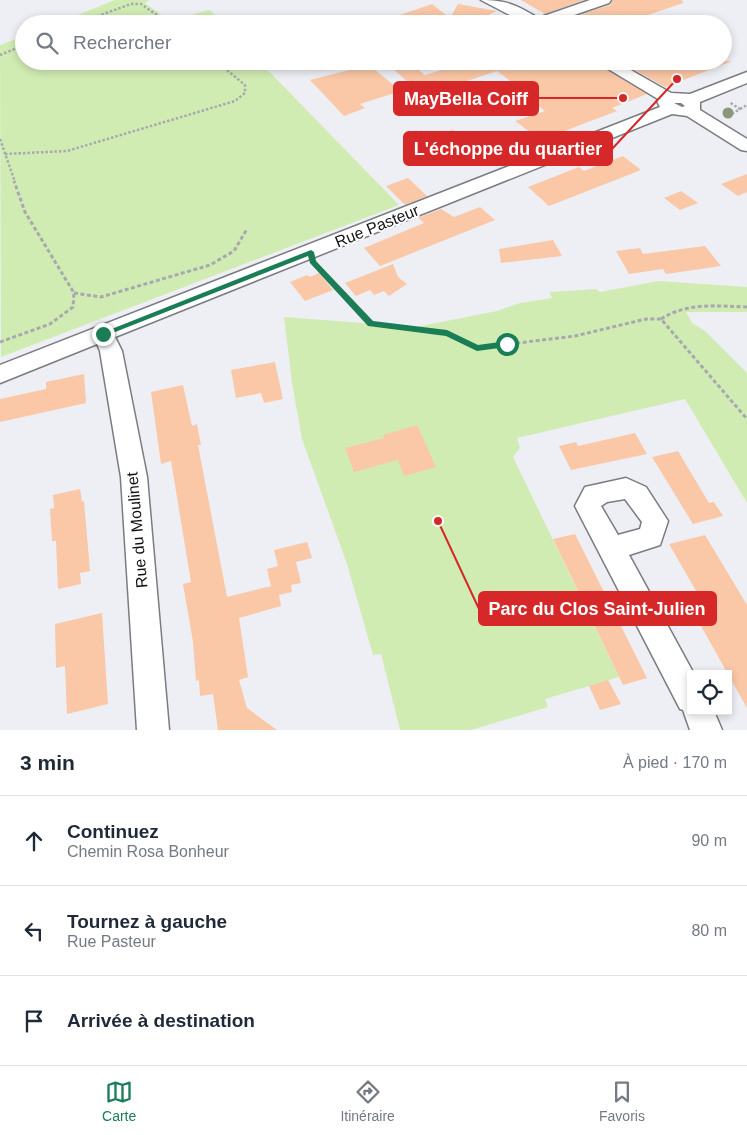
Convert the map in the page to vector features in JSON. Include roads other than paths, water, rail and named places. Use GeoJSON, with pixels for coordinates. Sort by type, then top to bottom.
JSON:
{"type":"FeatureCollection","features":[{"type":"Feature","properties":{"kind":"street"},"geometry":{"type":"LineString","coordinates":[[488,0],[523,15]]}},
{"type":"Feature","properties":{"kind":"street"},"geometry":{"type":"LineString","coordinates":[[560,15],[604,0]]}},
{"type":"Feature","properties":{"kind":"street"},"geometry":{"type":"LineString","coordinates":[[617,70],[680,112],[747,77]]}},
{"type":"Feature","properties":{"kind":"street","name":"Rue Pasteur"},"geometry":{"type":"LineString","coordinates":[[0,374],[311,252],[669,104]]}},
{"type":"Feature","properties":{"kind":"street"},"geometry":{"type":"LineString","coordinates":[[690,106],[747,146]]}},
{"type":"Feature","properties":{"kind":"street","name":"Rue du Moulinet"},"geometry":{"type":"LineString","coordinates":[[103,334],[112,351],[134,476],[153,730]]}},
{"type":"Feature","properties":{"kind":"street"},"geometry":{"type":"LineString","coordinates":[[611,549],[687,691]]}},
{"type":"Feature","properties":{"kind":"street"},"geometry":{"type":"LineString","coordinates":[[700,715],[706,730]]}},
{"type":"Feature","properties":{"kind":"place","name":"L'échoppe du quartier"},"geometry":{"type":"Point","coordinates":[677,79]}},
{"type":"Feature","properties":{"kind":"place","name":"MayBella Coiff"},"geometry":{"type":"Point","coordinates":[623,98]}},
{"type":"Feature","properties":{"kind":"place","name":"Parc du Clos Saint-Julien"},"geometry":{"type":"Point","coordinates":[438,521]}}]}
